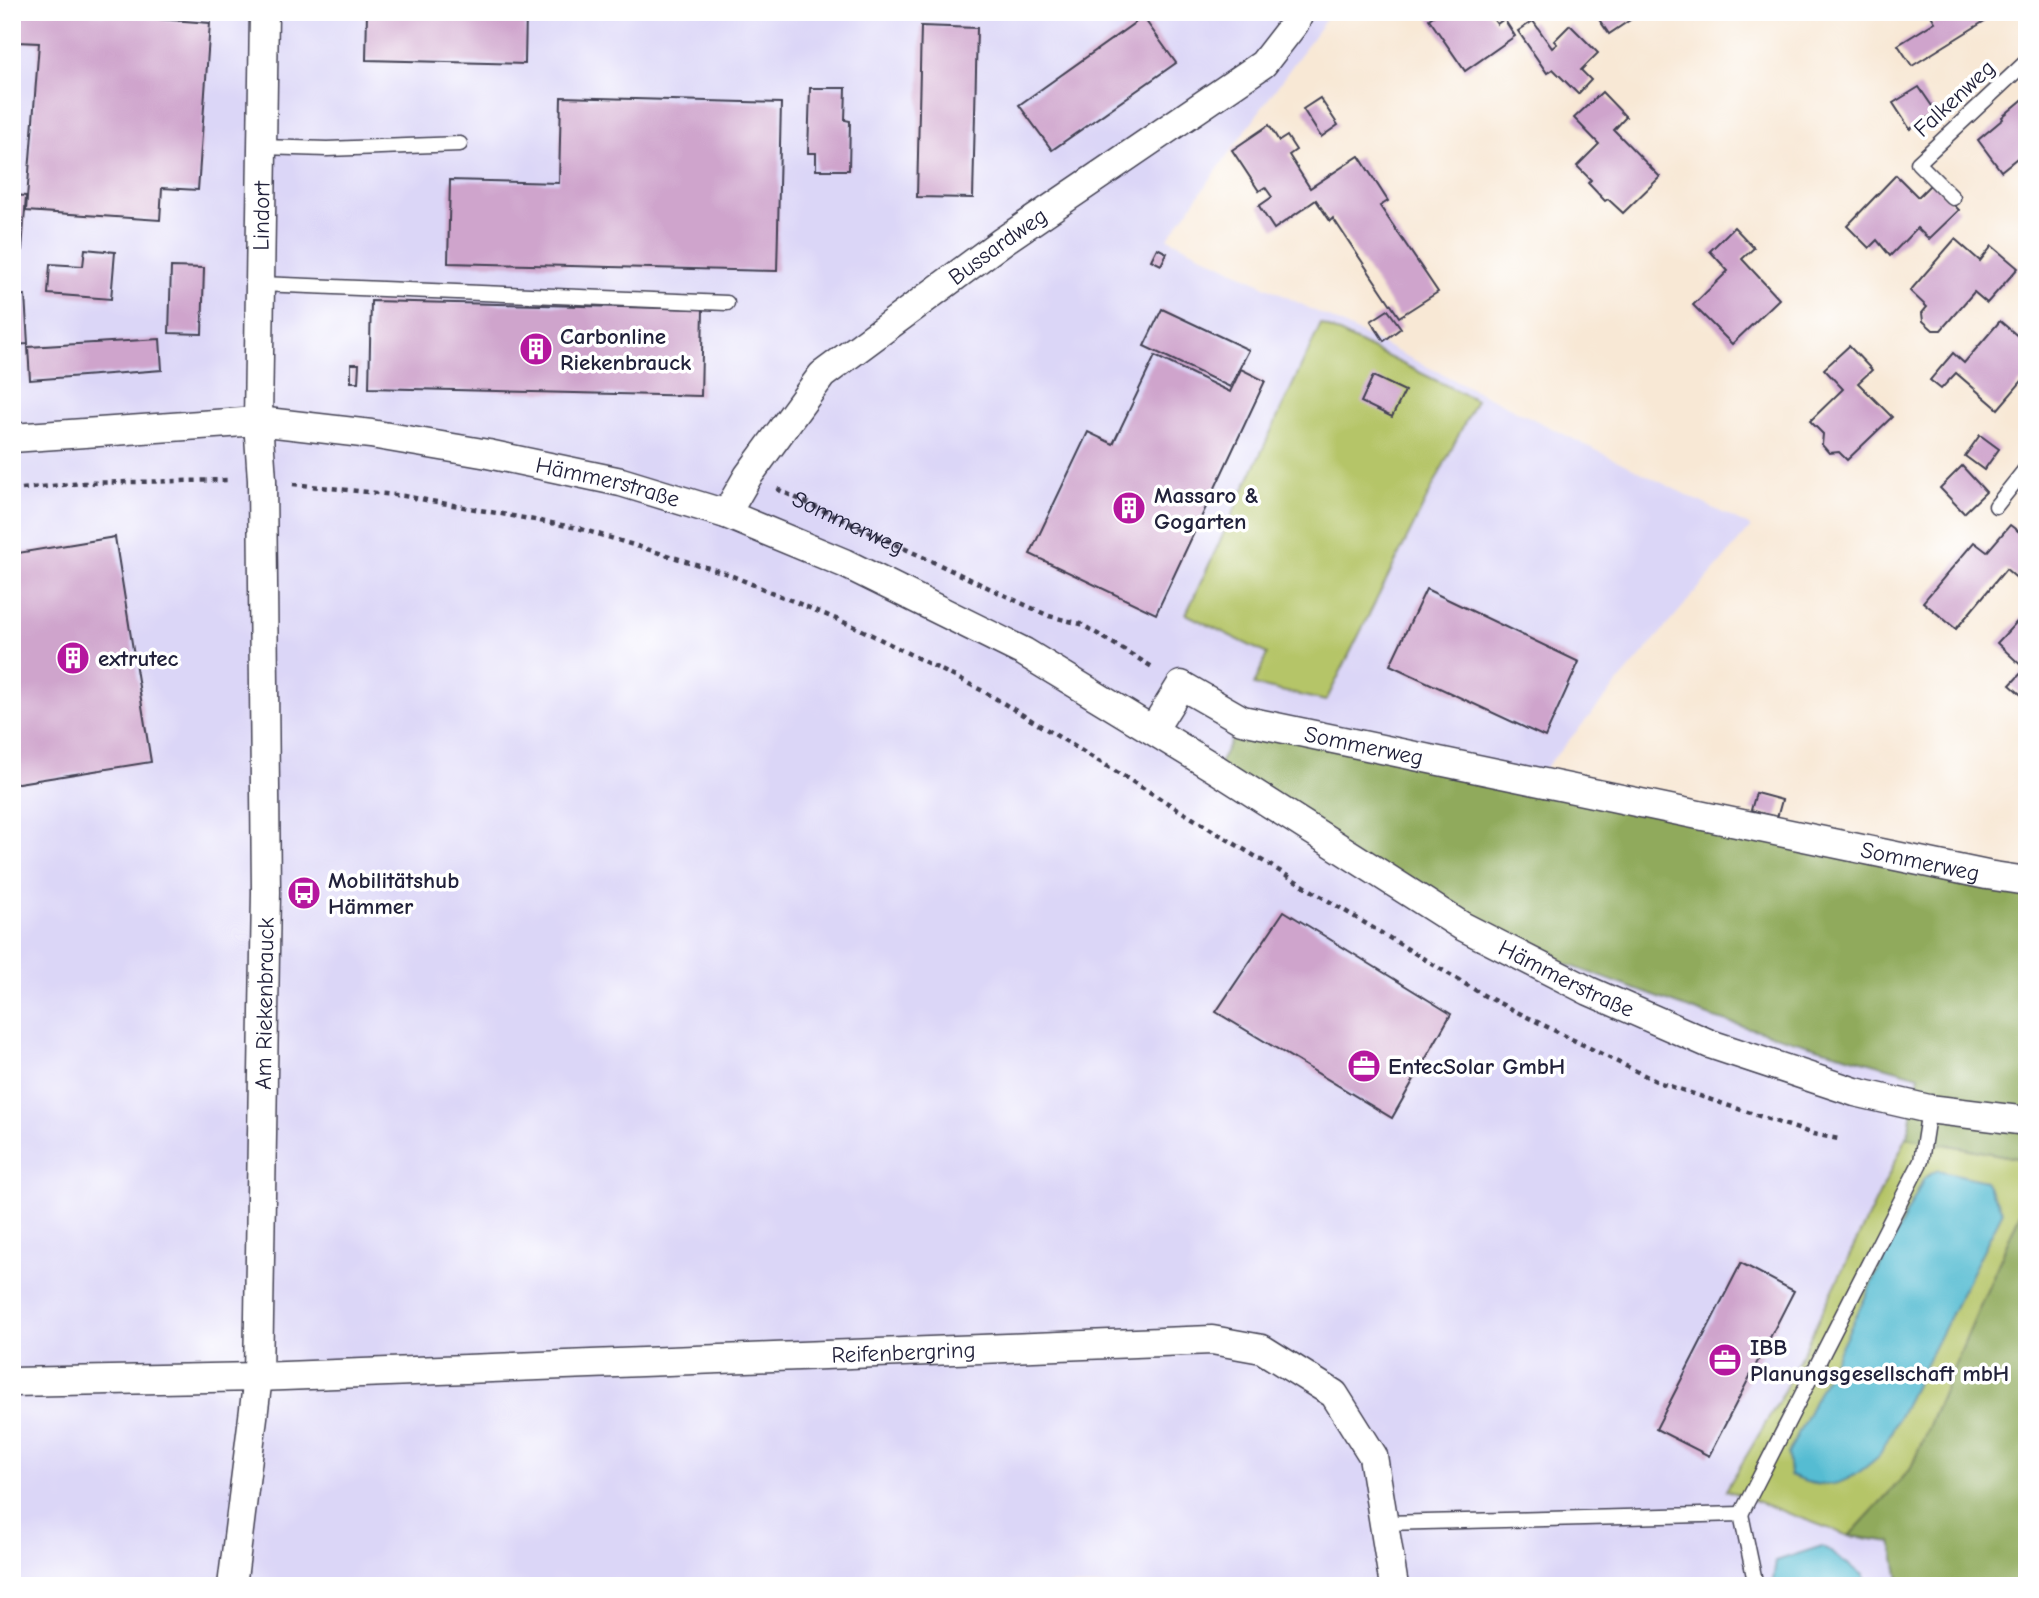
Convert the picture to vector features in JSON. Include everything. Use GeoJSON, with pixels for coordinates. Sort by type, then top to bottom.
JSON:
{"type":"FeatureCollection","features":[{"type":"Feature","properties":{"kind":"street","name":"Lindort"},"geometry":{"type":"LineString","coordinates":[[258,421],[264,12]]}},
{"type":"Feature","properties":{"kind":"street","name":"Bussardweg"},"geometry":{"type":"LineString","coordinates":[[726,514],[748,475],[822,375],[1003,241],[1263,64],[1300,12]]}},
{"type":"Feature","properties":{"kind":"street","name":"Hämmerstraße"},"geometry":{"type":"LineString","coordinates":[[12,438],[258,421],[372,434],[488,454],[621,482],[726,514],[844,563],[1024,652],[1153,730],[1462,926],[1589,991],[1710,1044],[1855,1092],[1929,1109],[2027,1121]]}},
{"type":"Feature","properties":{"kind":"street","name":"Am Riekenbrauck"},"geometry":{"type":"LineString","coordinates":[[232,1586],[258,1377],[267,892],[262,480],[258,421]]}},
{"type":"Feature","properties":{"kind":"street"},"geometry":{"type":"LineString","coordinates":[[1153,730],[1181,685]]}},
{"type":"Feature","properties":{"kind":"street","name":"Sommerweg"},"geometry":{"type":"LineString","coordinates":[[1181,685],[1242,720],[2027,881]]}},
{"type":"Feature","properties":{"kind":"street","name":"Reifenbergring"},"geometry":{"type":"LineString","coordinates":[[12,1382],[258,1377],[1212,1340],[1262,1349],[1334,1394],[1373,1456],[1394,1586]]}},
{"type":"Feature","properties":{"kind":"lane","name":"Falkenweg"},"geometry":{"type":"LineString","coordinates":[[1953,198],[1918,163],[2027,61]]}},
{"type":"Feature","properties":{"kind":"lane"},"geometry":{"type":"LineString","coordinates":[[262,147],[327,149],[460,144]]}},
{"type":"Feature","properties":{"kind":"lane"},"geometry":{"type":"LineString","coordinates":[[260,284],[727,303]]}},
{"type":"Feature","properties":{"kind":"lane"},"geometry":{"type":"LineString","coordinates":[[1996,506],[2027,467]]}},
{"type":"Feature","properties":{"kind":"lane"},"geometry":{"type":"LineString","coordinates":[[1756,1586],[1741,1514],[1922,1161],[1929,1109]]}},
{"type":"Feature","properties":{"kind":"lane"},"geometry":{"type":"LineString","coordinates":[[1385,1523],[1741,1514]]}},
{"type":"Feature","properties":{"kind":"path","name":"Sommerweg"},"geometry":{"type":"LineString","coordinates":[[748,475],[1049,616],[1080,624],[1181,685]]}},
{"type":"Feature","properties":{"kind":"path"},"geometry":{"type":"LineString","coordinates":[[12,490],[83,484],[262,480],[404,496],[578,528],[725,573],[846,623],[985,692],[1485,996],[1658,1082],[1839,1139]]}},
{"type":"Feature","properties":{"kind":"shaded area"},"geometry":{"type":"Polygon","coordinates":[[[12,12],[1331,12],[1168,238],[1751,527],[1535,780],[1714,1018],[1919,1076],[1907,1137],[1780,1399],[1727,1490],[1849,1536],[1892,1542],[1900,1586],[12,1586],[12,12]]]}},
{"type":"Feature","properties":{"kind":"green space"},"geometry":{"type":"Polygon","coordinates":[[[1321,324],[1476,400],[1326,701],[1254,685],[1267,654],[1186,614],[1321,324]]]}},
{"type":"Feature","properties":{"kind":"green space"},"geometry":{"type":"Polygon","coordinates":[[[1242,720],[2027,881],[2027,1160],[1907,1137],[1919,1076],[1714,1018],[1462,926],[1216,769],[1242,720]]]}},
{"type":"Feature","properties":{"kind":"green space"},"geometry":{"type":"Polygon","coordinates":[[[1907,1137],[2027,1160],[2027,1197],[1910,1470],[1849,1536],[1726,1490],[1780,1399],[1907,1137]]]}},
{"type":"Feature","properties":{"kind":"green space"},"geometry":{"type":"Polygon","coordinates":[[[2027,1197],[2027,1586],[1900,1586],[1892,1542],[1849,1536],[1910,1470],[2027,1197]]]}},
{"type":"Feature","properties":{"kind":"water"},"geometry":{"type":"Polygon","coordinates":[[[1938,1170],[1985,1181],[2003,1211],[1879,1456],[1858,1473],[1838,1483],[1816,1484],[1790,1476],[1788,1454],[1924,1178],[1938,1170]]]}},
{"type":"Feature","properties":{"kind":"water"},"geometry":{"type":"Polygon","coordinates":[[[1822,1546],[1863,1575],[1868,1586],[1772,1586],[1776,1561],[1822,1546]]]}},
{"type":"Feature","properties":{"kind":"building"},"geometry":{"type":"Polygon","coordinates":[[[19,12],[66,12],[210,23],[198,190],[162,188],[160,220],[26,211],[39,43],[17,42],[19,12]]]}},
{"type":"Feature","properties":{"kind":"building"},"geometry":{"type":"Polygon","coordinates":[[[367,12],[526,12],[525,64],[366,60],[367,12]]]}},
{"type":"Feature","properties":{"kind":"building"},"geometry":{"type":"Polygon","coordinates":[[[1439,12],[1488,12],[1497,24],[1504,19],[1515,36],[1465,71],[1429,19],[1439,12]]]}},
{"type":"Feature","properties":{"kind":"building"},"geometry":{"type":"Polygon","coordinates":[[[1594,12],[1629,12],[1633,18],[1609,34],[1594,12]]]}},
{"type":"Feature","properties":{"kind":"building"},"geometry":{"type":"Polygon","coordinates":[[[1929,12],[1999,12],[1912,66],[1898,45],[1935,22],[1929,12]]]}},
{"type":"Feature","properties":{"kind":"building"},"geometry":{"type":"Polygon","coordinates":[[[1143,17],[1176,63],[1052,150],[1019,105],[1143,17]]]}},
{"type":"Feature","properties":{"kind":"building"},"geometry":{"type":"Polygon","coordinates":[[[1533,21],[1552,48],[1557,44],[1554,41],[1570,25],[1598,53],[1581,70],[1591,80],[1578,94],[1553,69],[1547,73],[1518,31],[1533,21]]]}},
{"type":"Feature","properties":{"kind":"building"},"geometry":{"type":"Polygon","coordinates":[[[921,26],[977,28],[973,198],[917,197],[921,26]]]}},
{"type":"Feature","properties":{"kind":"building"},"geometry":{"type":"Polygon","coordinates":[[[1919,87],[1936,112],[1910,129],[1893,103],[1919,87]]]}},
{"type":"Feature","properties":{"kind":"building"},"geometry":{"type":"Polygon","coordinates":[[[810,88],[846,88],[845,120],[850,121],[849,170],[816,170],[816,153],[808,153],[810,88]]]}},
{"type":"Feature","properties":{"kind":"building"},"geometry":{"type":"Polygon","coordinates":[[[1602,92],[1626,117],[1614,130],[1660,177],[1623,213],[1608,199],[1605,201],[1588,183],[1591,180],[1577,166],[1599,144],[1574,118],[1602,92]]]}},
{"type":"Feature","properties":{"kind":"building"},"geometry":{"type":"Polygon","coordinates":[[[2027,96],[2027,150],[2001,171],[1978,140],[2027,96]]]}},
{"type":"Feature","properties":{"kind":"building"},"geometry":{"type":"Polygon","coordinates":[[[561,97],[781,103],[777,271],[448,263],[450,180],[559,183],[561,97]]]}},
{"type":"Feature","properties":{"kind":"building"},"geometry":{"type":"Polygon","coordinates":[[[1320,98],[1338,125],[1321,137],[1303,109],[1320,98]]]}},
{"type":"Feature","properties":{"kind":"building"},"geometry":{"type":"Polygon","coordinates":[[[1269,125],[1279,141],[1287,136],[1296,150],[1289,155],[1310,188],[1359,156],[1388,201],[1380,206],[1438,292],[1399,317],[1333,218],[1330,221],[1316,200],[1274,229],[1259,206],[1272,197],[1265,187],[1259,191],[1232,150],[1269,125]]]}},
{"type":"Feature","properties":{"kind":"building"},"geometry":{"type":"Polygon","coordinates":[[[1896,175],[1918,197],[1932,183],[1959,210],[1929,239],[1917,228],[1890,256],[1877,240],[1869,248],[1847,226],[1896,175]]]}},
{"type":"Feature","properties":{"kind":"building"},"geometry":{"type":"Polygon","coordinates":[[[12,195],[26,196],[22,250],[12,250],[12,195]]]}},
{"type":"Feature","properties":{"kind":"building"},"geometry":{"type":"Polygon","coordinates":[[[1734,227],[1754,248],[1742,259],[1779,299],[1732,344],[1693,305],[1728,271],[1710,251],[1734,227]]]}},
{"type":"Feature","properties":{"kind":"building"},"geometry":{"type":"Polygon","coordinates":[[[1955,239],[1980,261],[1992,246],[2018,268],[1987,303],[1974,292],[1941,330],[1933,330],[1923,321],[1922,313],[1927,307],[1910,291],[1955,239]]]}},
{"type":"Feature","properties":{"kind":"building"},"geometry":{"type":"Polygon","coordinates":[[[1157,248],[1167,253],[1161,265],[1151,260],[1157,248]]]}},
{"type":"Feature","properties":{"kind":"building"},"geometry":{"type":"Polygon","coordinates":[[[85,249],[115,252],[111,299],[48,294],[50,264],[83,266],[85,249]]]}},
{"type":"Feature","properties":{"kind":"building"},"geometry":{"type":"Polygon","coordinates":[[[171,267],[204,268],[202,334],[169,333],[171,267]]]}},
{"type":"Feature","properties":{"kind":"building"},"geometry":{"type":"Polygon","coordinates":[[[25,295],[28,344],[12,345],[12,296],[25,295]]]}},
{"type":"Feature","properties":{"kind":"building","name":"Carbonline Riekenbrauck"},"geometry":{"type":"Polygon","coordinates":[[[371,301],[703,309],[701,396],[369,388],[371,301]]]}},
{"type":"Feature","properties":{"kind":"building"},"geometry":{"type":"Polygon","coordinates":[[[1162,309],[1249,350],[1230,387],[1144,346],[1162,309]]]}},
{"type":"Feature","properties":{"kind":"building"},"geometry":{"type":"Polygon","coordinates":[[[1388,310],[1401,328],[1384,341],[1371,321],[1388,310]]]}},
{"type":"Feature","properties":{"kind":"building"},"geometry":{"type":"Polygon","coordinates":[[[2000,321],[2027,344],[2027,375],[1998,409],[1956,373],[1941,389],[1930,380],[1953,353],[1964,363],[2000,321]]]}},
{"type":"Feature","properties":{"kind":"building"},"geometry":{"type":"Polygon","coordinates":[[[160,339],[162,370],[30,380],[28,347],[160,339]]]}},
{"type":"Feature","properties":{"kind":"building"},"geometry":{"type":"Polygon","coordinates":[[[1849,346],[1872,370],[1858,383],[1892,417],[1847,460],[1839,452],[1829,453],[1822,445],[1823,434],[1810,421],[1843,389],[1824,369],[1849,346]]]}},
{"type":"Feature","properties":{"kind":"building","name":"Massaro & Gogarten"},"geometry":{"type":"Polygon","coordinates":[[[1155,356],[1230,392],[1241,369],[1265,381],[1156,614],[1030,554],[1088,432],[1113,444],[1155,356]]]}},
{"type":"Feature","properties":{"kind":"building"},"geometry":{"type":"Polygon","coordinates":[[[351,364],[359,364],[358,382],[351,382],[351,364]]]}},
{"type":"Feature","properties":{"kind":"building"},"geometry":{"type":"Polygon","coordinates":[[[1373,376],[1405,391],[1392,417],[1361,402],[1373,376]]]}},
{"type":"Feature","properties":{"kind":"building"},"geometry":{"type":"Polygon","coordinates":[[[1980,435],[1999,449],[1984,470],[1965,456],[1980,435]]]}},
{"type":"Feature","properties":{"kind":"building"},"geometry":{"type":"Polygon","coordinates":[[[1962,466],[1986,492],[1964,513],[1940,488],[1962,466]]]}},
{"type":"Feature","properties":{"kind":"building"},"geometry":{"type":"Polygon","coordinates":[[[2010,525],[2027,538],[2027,575],[2020,581],[2006,569],[1956,629],[1923,602],[1974,542],[1987,552],[2010,525]]]}},
{"type":"Feature","properties":{"kind":"building","name":"extrutec"},"geometry":{"type":"Polygon","coordinates":[[[115,537],[151,762],[12,784],[12,554],[115,537]]]}},
{"type":"Feature","properties":{"kind":"building"},"geometry":{"type":"Polygon","coordinates":[[[1426,589],[1579,662],[1545,737],[1390,665],[1426,589]]]}},
{"type":"Feature","properties":{"kind":"building"},"geometry":{"type":"Polygon","coordinates":[[[2027,611],[2027,700],[2010,685],[2025,669],[1997,643],[2027,611]]]}},
{"type":"Feature","properties":{"kind":"building"},"geometry":{"type":"Polygon","coordinates":[[[1756,793],[1782,800],[1777,818],[1751,810],[1756,793]]]}},
{"type":"Feature","properties":{"kind":"building","name":"EntecSolar GmbH"},"geometry":{"type":"Polygon","coordinates":[[[1284,911],[1451,1014],[1392,1118],[1216,1012],[1284,911]]]}},
{"type":"Feature","properties":{"kind":"building"},"geometry":{"type":"Polygon","coordinates":[[[1741,1263],[1794,1291],[1709,1456],[1656,1429],[1741,1263]]]}},
{"type":"Feature","properties":{"kind":"place","name":"Carbonline Riekenbrauck"},"geometry":{"type":"Point","coordinates":[536,349]}},
{"type":"Feature","properties":{"kind":"place","name":"Massaro & Gogarten"},"geometry":{"type":"Point","coordinates":[1129,508]}},
{"type":"Feature","properties":{"kind":"place","name":"extrutec"},"geometry":{"type":"Point","coordinates":[73,658]}},
{"type":"Feature","properties":{"kind":"place","name":"Mobilitätshub Hämmer"},"geometry":{"type":"Point","coordinates":[304,893]}},
{"type":"Feature","properties":{"kind":"place","name":"EntecSolar GmbH"},"geometry":{"type":"Point","coordinates":[1364,1066]}},
{"type":"Feature","properties":{"kind":"place","name":"IBB Planungsgesellschaft mbH"},"geometry":{"type":"Point","coordinates":[1725,1360]}}]}
